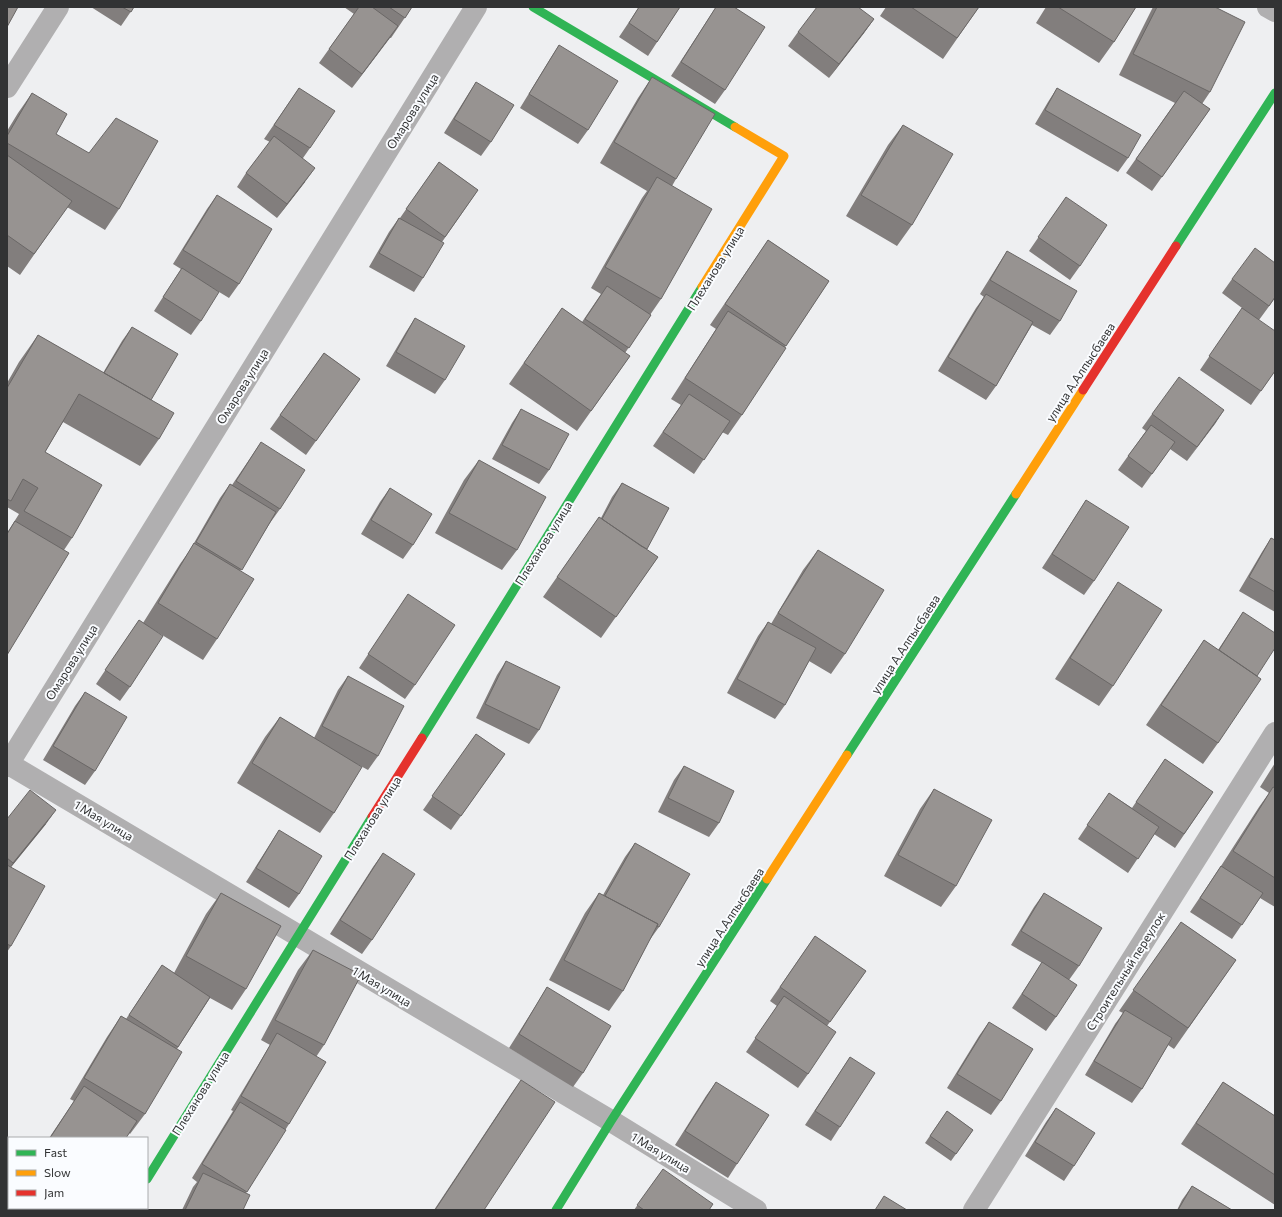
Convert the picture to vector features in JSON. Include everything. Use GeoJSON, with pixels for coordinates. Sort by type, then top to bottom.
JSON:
{"type":"FeatureCollection","features":[{"type":"Feature","properties":{"kind":"street"},"geometry":{"type":"LineString","coordinates":[[7,87],[58,7]]}},
{"type":"Feature","properties":{"kind":"street","name":"Омарова улица"},"geometry":{"type":"LineString","coordinates":[[7,764],[476,7]]}},
{"type":"Feature","properties":{"kind":"street","name":"Плеханова улица"},"geometry":{"type":"LineString","coordinates":[[148,1177],[784,156],[533,7]]}},
{"type":"Feature","properties":{"kind":"street"},"geometry":{"type":"LineString","coordinates":[[1268,7],[1275,11]]}},
{"type":"Feature","properties":{"kind":"street","name":"улица А.Алпысбаева"},"geometry":{"type":"LineString","coordinates":[[556,1210],[611,1121],[1275,93]]}},
{"type":"Feature","properties":{"kind":"street","name":"Строительный переулок"},"geometry":{"type":"LineString","coordinates":[[974,1210],[1275,733]]}},
{"type":"Feature","properties":{"kind":"street","name":"1 Мая улица"},"geometry":{"type":"LineString","coordinates":[[7,764],[611,1121],[756,1210]]}},
{"type":"Feature","properties":{"kind":"building"},"geometry":{"type":"Polygon","coordinates":[[[7,7],[18,7],[7,27],[7,7]]]}},
{"type":"Feature","properties":{"kind":"building"},"geometry":{"type":"Polygon","coordinates":[[[122,7],[134,7],[131,12],[122,7]]]}},
{"type":"Feature","properties":{"kind":"building"},"geometry":{"type":"Polygon","coordinates":[[[359,7],[372,7],[398,26],[362,74],[329,49],[359,7]]]}},
{"type":"Feature","properties":{"kind":"building"},"geometry":{"type":"Polygon","coordinates":[[[389,7],[412,7],[405,18],[389,7]]]}},
{"type":"Feature","properties":{"kind":"building"},"geometry":{"type":"Polygon","coordinates":[[[639,7],[680,7],[657,42],[629,23],[639,7]]]}},
{"type":"Feature","properties":{"kind":"building"},"geometry":{"type":"Polygon","coordinates":[[[716,7],[734,7],[765,27],[725,90],[681,62],[716,7]]]}},
{"type":"Feature","properties":{"kind":"building"},"geometry":{"type":"Polygon","coordinates":[[[817,7],[858,7],[874,19],[839,64],[798,32],[817,7]]]}},
{"type":"Feature","properties":{"kind":"building"},"geometry":{"type":"Polygon","coordinates":[[[911,7],[979,7],[957,38],[911,7]]]}},
{"type":"Feature","properties":{"kind":"building"},"geometry":{"type":"Polygon","coordinates":[[[1058,7],[1136,7],[1114,42],[1058,7]]]}},
{"type":"Feature","properties":{"kind":"building"},"geometry":{"type":"Polygon","coordinates":[[[1157,7],[1215,7],[1245,22],[1210,92],[1133,54],[1157,7]]]}},
{"type":"Feature","properties":{"kind":"building"},"geometry":{"type":"Polygon","coordinates":[[[559,45],[618,81],[588,130],[529,94],[559,45]]]}},
{"type":"Feature","properties":{"kind":"building"},"geometry":{"type":"Polygon","coordinates":[[[652,77],[715,114],[676,179],[614,142],[652,77]]]}},
{"type":"Feature","properties":{"kind":"building"},"geometry":{"type":"Polygon","coordinates":[[[476,82],[514,105],[491,142],[454,119],[476,82]]]}},
{"type":"Feature","properties":{"kind":"building"},"geometry":{"type":"Polygon","coordinates":[[[299,88],[335,111],[310,148],[274,125],[299,88]]]}},
{"type":"Feature","properties":{"kind":"building"},"geometry":{"type":"Polygon","coordinates":[[[1057,88],[1141,135],[1128,158],[1045,110],[1057,88]]]}},
{"type":"Feature","properties":{"kind":"building"},"geometry":{"type":"Polygon","coordinates":[[[1184,91],[1210,109],[1162,177],[1136,159],[1184,91]]]}},
{"type":"Feature","properties":{"kind":"building"},"geometry":{"type":"Polygon","coordinates":[[[32,93],[67,114],[56,134],[89,153],[116,118],[158,141],[119,209],[7,143],[7,136],[32,93]]]}},
{"type":"Feature","properties":{"kind":"building"},"geometry":{"type":"Polygon","coordinates":[[[903,125],[953,154],[912,225],[861,195],[903,125]]]}},
{"type":"Feature","properties":{"kind":"building"},"geometry":{"type":"Polygon","coordinates":[[[274,136],[315,168],[287,204],[246,173],[274,136]]]}},
{"type":"Feature","properties":{"kind":"building"},"geometry":{"type":"Polygon","coordinates":[[[7,155],[72,201],[34,254],[7,235],[7,155]]]}},
{"type":"Feature","properties":{"kind":"building"},"geometry":{"type":"Polygon","coordinates":[[[439,162],[478,190],[445,237],[406,209],[439,162]]]}},
{"type":"Feature","properties":{"kind":"building"},"geometry":{"type":"Polygon","coordinates":[[[657,177],[712,209],[661,299],[605,267],[657,177]]]}},
{"type":"Feature","properties":{"kind":"building"},"geometry":{"type":"Polygon","coordinates":[[[217,195],[272,229],[239,284],[183,250],[217,195]]]}},
{"type":"Feature","properties":{"kind":"building"},"geometry":{"type":"Polygon","coordinates":[[[1066,197],[1107,225],[1080,266],[1038,237],[1066,197]]]}},
{"type":"Feature","properties":{"kind":"building"},"geometry":{"type":"Polygon","coordinates":[[[399,218],[444,243],[423,278],[379,253],[399,218]]]}},
{"type":"Feature","properties":{"kind":"building"},"geometry":{"type":"Polygon","coordinates":[[[768,240],[829,281],[786,346],[725,304],[768,240]]]}},
{"type":"Feature","properties":{"kind":"building"},"geometry":{"type":"Polygon","coordinates":[[[1255,248],[1275,263],[1275,297],[1269,306],[1232,279],[1255,248]]]}},
{"type":"Feature","properties":{"kind":"building"},"geometry":{"type":"Polygon","coordinates":[[[1007,251],[1077,291],[1060,321],[990,280],[1007,251]]]}},
{"type":"Feature","properties":{"kind":"building"},"geometry":{"type":"Polygon","coordinates":[[[182,268],[219,292],[201,321],[163,297],[182,268]]]}},
{"type":"Feature","properties":{"kind":"building"},"geometry":{"type":"Polygon","coordinates":[[[607,286],[651,315],[629,348],[585,319],[607,286]]]}},
{"type":"Feature","properties":{"kind":"building"},"geometry":{"type":"Polygon","coordinates":[[[986,294],[1033,322],[996,386],[948,357],[986,294]]]}},
{"type":"Feature","properties":{"kind":"building"},"geometry":{"type":"Polygon","coordinates":[[[562,308],[630,356],[591,411],[524,363],[562,308]]]}},
{"type":"Feature","properties":{"kind":"building"},"geometry":{"type":"Polygon","coordinates":[[[1242,308],[1275,331],[1275,371],[1261,391],[1209,356],[1242,308]]]}},
{"type":"Feature","properties":{"kind":"building"},"geometry":{"type":"Polygon","coordinates":[[[728,311],[786,348],[742,415],[685,378],[728,311]]]}},
{"type":"Feature","properties":{"kind":"building"},"geometry":{"type":"Polygon","coordinates":[[[415,318],[465,346],[445,380],[396,352],[415,318]]]}},
{"type":"Feature","properties":{"kind":"building"},"geometry":{"type":"Polygon","coordinates":[[[132,327],[178,354],[151,400],[104,373],[132,327]]]}},
{"type":"Feature","properties":{"kind":"building"},"geometry":{"type":"Polygon","coordinates":[[[38,335],[174,413],[159,439],[79,394],[45,452],[102,485],[72,538],[24,511],[38,488],[23,479],[11,501],[7,499],[7,388],[38,335]]]}},
{"type":"Feature","properties":{"kind":"building"},"geometry":{"type":"Polygon","coordinates":[[[324,353],[360,379],[316,441],[280,415],[324,353]]]}},
{"type":"Feature","properties":{"kind":"building"},"geometry":{"type":"Polygon","coordinates":[[[1179,377],[1224,410],[1197,447],[1152,414],[1179,377]]]}},
{"type":"Feature","properties":{"kind":"building"},"geometry":{"type":"Polygon","coordinates":[[[689,394],[730,421],[704,460],[663,432],[689,394]]]}},
{"type":"Feature","properties":{"kind":"building"},"geometry":{"type":"Polygon","coordinates":[[[521,409],[569,434],[549,470],[502,445],[521,409]]]}},
{"type":"Feature","properties":{"kind":"building"},"geometry":{"type":"Polygon","coordinates":[[[1151,425],[1175,442],[1152,474],[1128,456],[1151,425]]]}},
{"type":"Feature","properties":{"kind":"building"},"geometry":{"type":"Polygon","coordinates":[[[261,442],[305,470],[280,509],[236,481],[261,442]]]}},
{"type":"Feature","properties":{"kind":"building"},"geometry":{"type":"Polygon","coordinates":[[[479,460],[546,497],[517,550],[449,513],[479,460]]]}},
{"type":"Feature","properties":{"kind":"building"},"geometry":{"type":"Polygon","coordinates":[[[622,483],[669,508],[647,549],[602,519],[622,483]]]}},
{"type":"Feature","properties":{"kind":"building"},"geometry":{"type":"Polygon","coordinates":[[[230,484],[276,512],[242,570],[196,542],[230,484]]]}},
{"type":"Feature","properties":{"kind":"building"},"geometry":{"type":"Polygon","coordinates":[[[390,488],[432,514],[413,545],[371,520],[390,488]]]}},
{"type":"Feature","properties":{"kind":"building"},"geometry":{"type":"Polygon","coordinates":[[[1086,500],[1129,527],[1094,581],[1052,554],[1086,500]]]}},
{"type":"Feature","properties":{"kind":"building"},"geometry":{"type":"Polygon","coordinates":[[[599,517],[658,557],[616,617],[557,577],[599,517]]]}},
{"type":"Feature","properties":{"kind":"building"},"geometry":{"type":"Polygon","coordinates":[[[15,521],[69,553],[7,655],[7,534],[15,521]]]}},
{"type":"Feature","properties":{"kind":"building"},"geometry":{"type":"Polygon","coordinates":[[[1271,538],[1275,540],[1275,592],[1249,577],[1271,538]]]}},
{"type":"Feature","properties":{"kind":"building"},"geometry":{"type":"Polygon","coordinates":[[[194,543],[254,579],[217,639],[158,603],[194,543]]]}},
{"type":"Feature","properties":{"kind":"building"},"geometry":{"type":"Polygon","coordinates":[[[818,550],[884,590],[845,654],[778,613],[818,550]]]}},
{"type":"Feature","properties":{"kind":"building"},"geometry":{"type":"Polygon","coordinates":[[[1118,582],[1162,610],[1113,686],[1070,658],[1118,582]]]}},
{"type":"Feature","properties":{"kind":"building"},"geometry":{"type":"Polygon","coordinates":[[[408,594],[455,625],[415,685],[368,654],[408,594]]]}},
{"type":"Feature","properties":{"kind":"building"},"geometry":{"type":"Polygon","coordinates":[[[1243,612],[1275,633],[1275,648],[1257,676],[1219,650],[1243,612]]]}},
{"type":"Feature","properties":{"kind":"building"},"geometry":{"type":"Polygon","coordinates":[[[139,620],[163,636],[130,687],[105,670],[139,620]]]}},
{"type":"Feature","properties":{"kind":"building"},"geometry":{"type":"Polygon","coordinates":[[[768,622],[816,648],[785,705],[737,679],[768,622]]]}},
{"type":"Feature","properties":{"kind":"building"},"geometry":{"type":"Polygon","coordinates":[[[1204,640],[1261,679],[1218,743],[1161,705],[1204,640]]]}},
{"type":"Feature","properties":{"kind":"building"},"geometry":{"type":"Polygon","coordinates":[[[506,661],[560,687],[539,730],[485,704],[506,661]]]}},
{"type":"Feature","properties":{"kind":"building"},"geometry":{"type":"Polygon","coordinates":[[[348,676],[404,706],[378,756],[322,726],[348,676]]]}},
{"type":"Feature","properties":{"kind":"building"},"geometry":{"type":"Polygon","coordinates":[[[85,692],[127,717],[95,771],[53,746],[85,692]]]}},
{"type":"Feature","properties":{"kind":"building"},"geometry":{"type":"Polygon","coordinates":[[[280,717],[362,767],[334,813],[252,763],[280,717]]]}},
{"type":"Feature","properties":{"kind":"building"},"geometry":{"type":"Polygon","coordinates":[[[476,734],[505,754],[461,816],[432,796],[476,734]]]}},
{"type":"Feature","properties":{"kind":"building"},"geometry":{"type":"Polygon","coordinates":[[[1165,759],[1213,792],[1184,834],[1136,802],[1165,759]]]}},
{"type":"Feature","properties":{"kind":"building"},"geometry":{"type":"Polygon","coordinates":[[[684,766],[734,791],[719,823],[668,798],[684,766]]]}},
{"type":"Feature","properties":{"kind":"building"},"geometry":{"type":"Polygon","coordinates":[[[1273,787],[1275,788],[1275,878],[1233,851],[1273,787]]]}},
{"type":"Feature","properties":{"kind":"building"},"geometry":{"type":"Polygon","coordinates":[[[934,789],[992,820],[956,886],[898,855],[934,789]]]}},
{"type":"Feature","properties":{"kind":"building"},"geometry":{"type":"Polygon","coordinates":[[[30,790],[56,810],[13,863],[7,858],[7,819],[30,790]]]}},
{"type":"Feature","properties":{"kind":"building"},"geometry":{"type":"Polygon","coordinates":[[[1109,793],[1159,827],[1138,859],[1087,825],[1109,793]]]}},
{"type":"Feature","properties":{"kind":"building"},"geometry":{"type":"Polygon","coordinates":[[[279,830],[322,856],[299,894],[256,868],[279,830]]]}},
{"type":"Feature","properties":{"kind":"building"},"geometry":{"type":"Polygon","coordinates":[[[635,843],[690,874],[659,927],[657,926],[658,924],[605,896],[635,843]]]}},
{"type":"Feature","properties":{"kind":"building"},"geometry":{"type":"Polygon","coordinates":[[[383,853],[415,874],[372,940],[340,920],[383,853]]]}},
{"type":"Feature","properties":{"kind":"building"},"geometry":{"type":"Polygon","coordinates":[[[7,865],[45,886],[11,946],[7,944],[7,865]]]}},
{"type":"Feature","properties":{"kind":"building"},"geometry":{"type":"Polygon","coordinates":[[[1221,866],[1263,893],[1242,925],[1200,898],[1221,866]]]}},
{"type":"Feature","properties":{"kind":"building"},"geometry":{"type":"Polygon","coordinates":[[[221,893],[281,926],[246,989],[186,956],[221,893]]]}},
{"type":"Feature","properties":{"kind":"building"},"geometry":{"type":"Polygon","coordinates":[[[599,893],[658,924],[623,991],[564,960],[599,893]]]}},
{"type":"Feature","properties":{"kind":"building"},"geometry":{"type":"Polygon","coordinates":[[[1044,893],[1102,928],[1079,966],[1021,931],[1044,893]]]}},
{"type":"Feature","properties":{"kind":"building"},"geometry":{"type":"Polygon","coordinates":[[[1181,922],[1236,960],[1188,1028],[1133,990],[1181,922]]]}},
{"type":"Feature","properties":{"kind":"building"},"geometry":{"type":"Polygon","coordinates":[[[815,936],[866,971],[830,1022],[780,987],[815,936]]]}},
{"type":"Feature","properties":{"kind":"building"},"geometry":{"type":"Polygon","coordinates":[[[313,950],[361,975],[324,1045],[275,1020],[313,950]]]}},
{"type":"Feature","properties":{"kind":"building"},"geometry":{"type":"Polygon","coordinates":[[[1042,962],[1077,985],[1056,1017],[1022,994],[1042,962]]]}},
{"type":"Feature","properties":{"kind":"building"},"geometry":{"type":"Polygon","coordinates":[[[162,965],[210,997],[178,1047],[129,1015],[162,965]]]}},
{"type":"Feature","properties":{"kind":"building"},"geometry":{"type":"Polygon","coordinates":[[[547,987],[611,1026],[583,1073],[519,1034],[547,987]]]}},
{"type":"Feature","properties":{"kind":"building"},"geometry":{"type":"Polygon","coordinates":[[[784,996],[836,1032],[808,1074],[755,1038],[784,996]]]}},
{"type":"Feature","properties":{"kind":"building"},"geometry":{"type":"Polygon","coordinates":[[[1125,1010],[1172,1038],[1142,1089],[1094,1061],[1125,1010]]]}},
{"type":"Feature","properties":{"kind":"building"},"geometry":{"type":"Polygon","coordinates":[[[121,1016],[182,1052],[145,1114],[84,1078],[121,1016]]]}},
{"type":"Feature","properties":{"kind":"building"},"geometry":{"type":"Polygon","coordinates":[[[989,1022],[1033,1049],[1001,1101],[957,1074],[989,1022]]]}},
{"type":"Feature","properties":{"kind":"building"},"geometry":{"type":"Polygon","coordinates":[[[277,1033],[326,1062],[289,1124],[241,1096],[277,1033]]]}},
{"type":"Feature","properties":{"kind":"building"},"geometry":{"type":"Polygon","coordinates":[[[850,1057],[875,1073],[840,1127],[815,1111],[850,1057]]]}},
{"type":"Feature","properties":{"kind":"building"},"geometry":{"type":"Polygon","coordinates":[[[521,1080],[555,1102],[484,1210],[435,1210],[521,1080]]]}},
{"type":"Feature","properties":{"kind":"building"},"geometry":{"type":"Polygon","coordinates":[[[716,1082],[769,1115],[737,1164],[685,1131],[716,1082]]]}},
{"type":"Feature","properties":{"kind":"building"},"geometry":{"type":"Polygon","coordinates":[[[1223,1082],[1275,1116],[1275,1175],[1196,1123],[1223,1082]]]}},
{"type":"Feature","properties":{"kind":"building"},"geometry":{"type":"Polygon","coordinates":[[[84,1086],[137,1121],[127,1137],[51,1137],[84,1086]]]}},
{"type":"Feature","properties":{"kind":"building"},"geometry":{"type":"Polygon","coordinates":[[[240,1102],[286,1130],[247,1192],[202,1164],[240,1102]]]}},
{"type":"Feature","properties":{"kind":"building"},"geometry":{"type":"Polygon","coordinates":[[[1056,1108],[1095,1133],[1074,1166],[1035,1142],[1056,1108]]]}},
{"type":"Feature","properties":{"kind":"building"},"geometry":{"type":"Polygon","coordinates":[[[947,1111],[973,1130],[956,1154],[930,1136],[947,1111]]]}},
{"type":"Feature","properties":{"kind":"building"},"geometry":{"type":"Polygon","coordinates":[[[663,1169],[713,1204],[709,1210],[644,1210],[637,1205],[663,1169]]]}},
{"type":"Feature","properties":{"kind":"building"},"geometry":{"type":"Polygon","coordinates":[[[203,1173],[250,1195],[243,1210],[185,1210],[203,1173]]]}},
{"type":"Feature","properties":{"kind":"building"},"geometry":{"type":"Polygon","coordinates":[[[1192,1186],[1232,1210],[1178,1210],[1192,1186]]]}},
{"type":"Feature","properties":{"kind":"building"},"geometry":{"type":"Polygon","coordinates":[[[884,1196],[907,1210],[875,1210],[884,1196]]]}},
{"type":"Feature","properties":{"kind":"building"},"geometry":{"type":"Polygon","coordinates":[[[54,1209],[55,1210],[34,1210],[54,1209]]]}},
{"type":"Feature","properties":{"kind":"traffic: fast"},"geometry":{"type":"LineString","coordinates":[[533,7],[735,127]]}},
{"type":"Feature","properties":{"kind":"traffic: fast"},"geometry":{"type":"LineString","coordinates":[[1176,246],[1275,93]]}},
{"type":"Feature","properties":{"kind":"traffic: fast"},"geometry":{"type":"LineString","coordinates":[[422,738],[702,287]]}},
{"type":"Feature","properties":{"kind":"traffic: fast"},"geometry":{"type":"LineString","coordinates":[[847,755],[1016,494]]}},
{"type":"Feature","properties":{"kind":"traffic: fast"},"geometry":{"type":"LineString","coordinates":[[148,1177],[372,817]]}},
{"type":"Feature","properties":{"kind":"traffic: fast"},"geometry":{"type":"LineString","coordinates":[[556,1210],[611,1121],[767,879]]}},
{"type":"Feature","properties":{"kind":"traffic: slow"},"geometry":{"type":"LineString","coordinates":[[702,287],[784,156],[735,127]]}},
{"type":"Feature","properties":{"kind":"traffic: slow"},"geometry":{"type":"LineString","coordinates":[[1016,494],[1083,390]]}},
{"type":"Feature","properties":{"kind":"traffic: slow"},"geometry":{"type":"LineString","coordinates":[[767,879],[847,755]]}},
{"type":"Feature","properties":{"kind":"traffic: jam"},"geometry":{"type":"LineString","coordinates":[[1083,390],[1176,246]]}},
{"type":"Feature","properties":{"kind":"traffic: jam"},"geometry":{"type":"LineString","coordinates":[[372,817],[422,738]]}}]}
